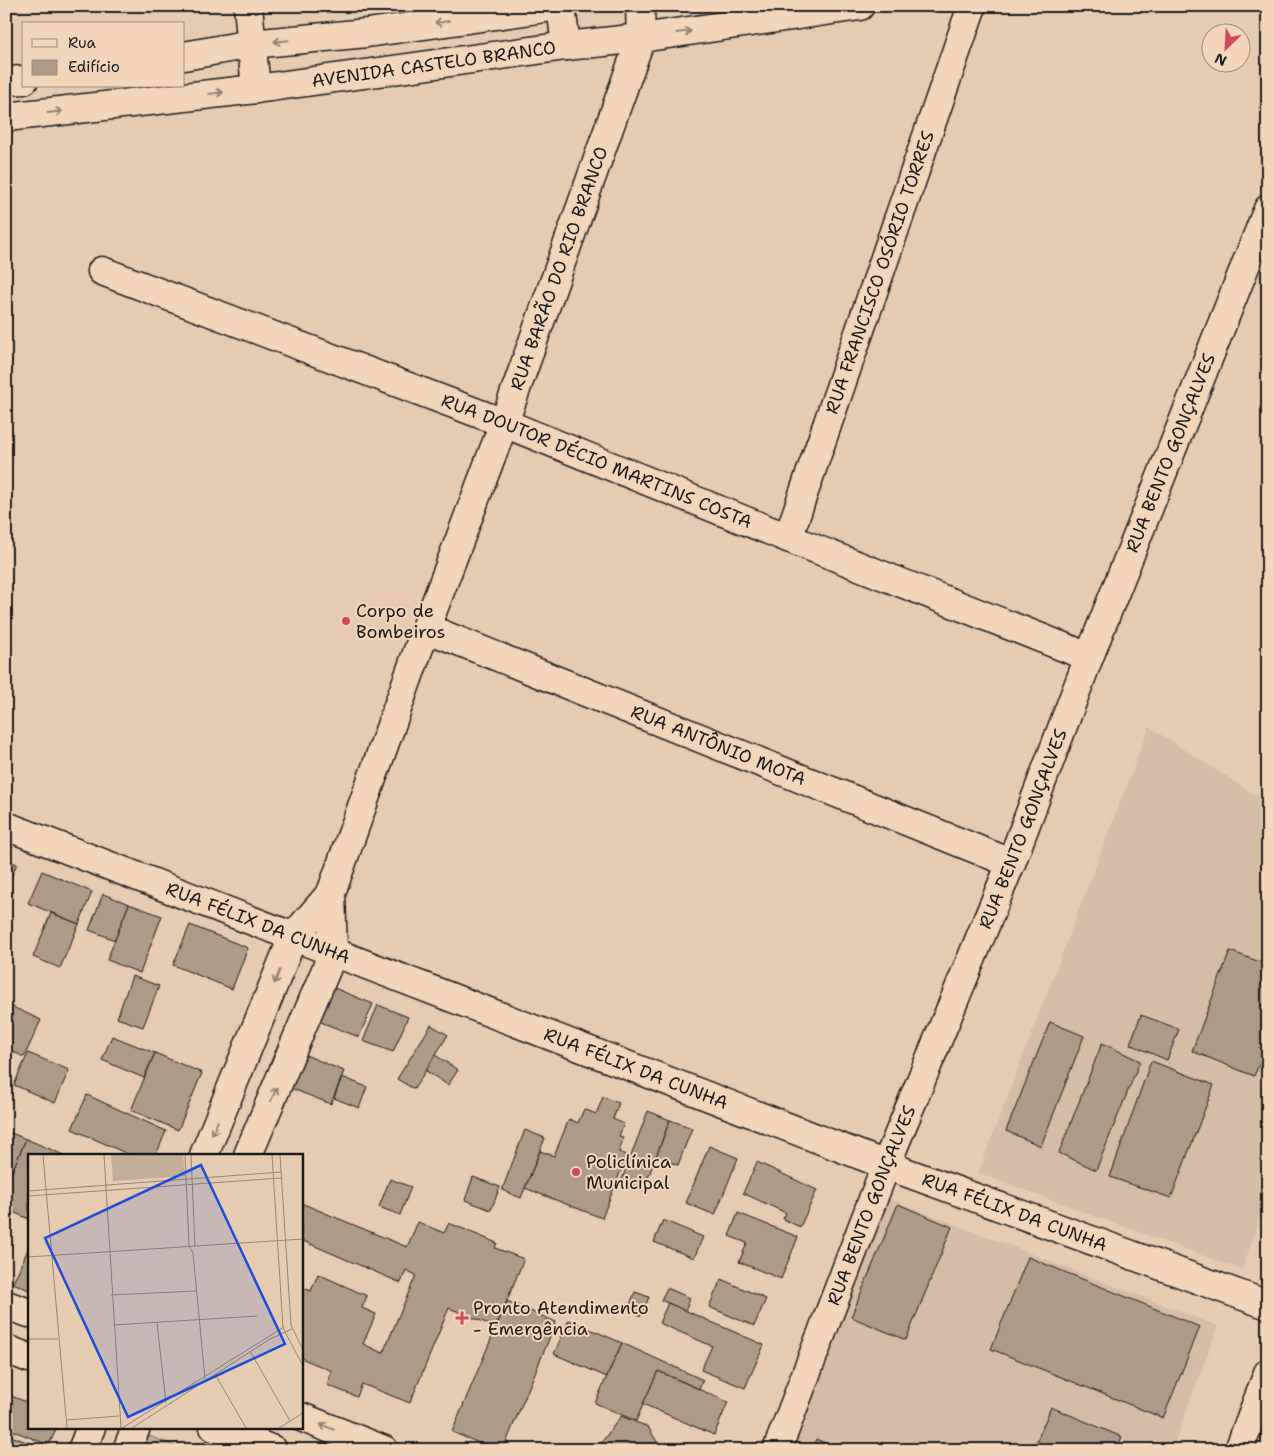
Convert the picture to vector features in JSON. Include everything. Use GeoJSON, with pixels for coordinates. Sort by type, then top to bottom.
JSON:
{"type":"FeatureCollection","features":[{"type":"Feature","properties":{"kind":"street"},"geometry":{"type":"LineString","coordinates":[[248,6],[250,44],[256,89]]}},
{"type":"Feature","properties":{"kind":"street"},"geometry":{"type":"LineString","coordinates":[[185,56],[250,44],[367,33],[561,6],[566,46]]}},
{"type":"Feature","properties":{"kind":"street"},"geometry":{"type":"LineString","coordinates":[[640,6],[641,38]]}},
{"type":"Feature","properties":{"kind":"street","name":"AVENIDA CASTELO BRANCO"},"geometry":{"type":"LineString","coordinates":[[6,117],[85,97],[256,89],[566,46],[641,38],[860,6]]}},
{"type":"Feature","properties":{"kind":"street","name":"RUA FRANCISCO OSÓRIO TORRES"},"geometry":{"type":"LineString","coordinates":[[788,538],[972,6]]}},
{"type":"Feature","properties":{"kind":"street","name":"RUA BARÃO DO RIO BRANCO"},"geometry":{"type":"LineString","coordinates":[[204,1154],[293,937],[331,893],[426,628],[504,423],[641,38]]}},
{"type":"Feature","properties":{"kind":"street"},"geometry":{"type":"LineString","coordinates":[[6,81],[22,80]]}},
{"type":"Feature","properties":{"kind":"street","name":"RUA BENTO GONÇALVES"},"geometry":{"type":"LineString","coordinates":[[777,1450],[886,1165],[1011,864],[1089,657],[1268,209]]}},
{"type":"Feature","properties":{"kind":"street","name":"RUA DOUTOR DÉCIO MARTINS COSTA"},"geometry":{"type":"LineString","coordinates":[[102,271],[504,423],[1089,657]]}},
{"type":"Feature","properties":{"kind":"street","name":"RUA ANTÔNIO MOTA"},"geometry":{"type":"LineString","coordinates":[[426,628],[1011,864]]}},
{"type":"Feature","properties":{"kind":"street","name":"RUA FÉLIX DA CUNHA"},"geometry":{"type":"LineString","coordinates":[[6,826],[886,1165],[1268,1305]]}},
{"type":"Feature","properties":{"kind":"street","name":"RUA BARÃO DO RIO BRANCO"},"geometry":{"type":"LineString","coordinates":[[248,1154],[333,953],[331,893]]}},
{"type":"Feature","properties":{"kind":"street"},"geometry":{"type":"LineString","coordinates":[[6,1305],[28,1313]]}},
{"type":"Feature","properties":{"kind":"street"},"geometry":{"type":"LineString","coordinates":[[6,1349],[28,1358]]}},
{"type":"Feature","properties":{"kind":"street"},"geometry":{"type":"LineString","coordinates":[[1239,1450],[1268,1373]]}},
{"type":"Feature","properties":{"kind":"street"},"geometry":{"type":"LineString","coordinates":[[302,1417],[384,1450]]}},
{"type":"Feature","properties":{"kind":"street"},"geometry":{"type":"LineString","coordinates":[[82,1450],[91,1428]]}},
{"type":"Feature","properties":{"kind":"street"},"geometry":{"type":"LineString","coordinates":[[127,1450],[136,1428]]}},
{"type":"Feature","properties":{"kind":"street"},"geometry":{"type":"LineString","coordinates":[[217,1428],[273,1450]]}},
{"type":"Feature","properties":{"kind":"shaded area"},"geometry":{"type":"Polygon","coordinates":[[[1149,727],[1268,803],[1268,1195],[1242,1270],[978,1173],[1149,727]]]}},
{"type":"Feature","properties":{"kind":"shaded area"},"geometry":{"type":"Polygon","coordinates":[[[884,1197],[1218,1326],[1172,1450],[788,1450],[884,1197]]]}},
{"type":"Feature","properties":{"kind":"shaded area"},"geometry":{"type":"Polygon","coordinates":[[[144,1434],[185,1450],[138,1450],[144,1434]]]}},
{"type":"Feature","properties":{"kind":"building"},"geometry":{"type":"Polygon","coordinates":[[[6,859],[17,864],[6,888],[6,859]]]}},
{"type":"Feature","properties":{"kind":"building"},"geometry":{"type":"Polygon","coordinates":[[[42,871],[92,892],[79,924],[28,903],[42,871]]]}},
{"type":"Feature","properties":{"kind":"building"},"geometry":{"type":"Polygon","coordinates":[[[103,894],[129,904],[115,940],[89,930],[103,894]]]}},
{"type":"Feature","properties":{"kind":"building"},"geometry":{"type":"Polygon","coordinates":[[[129,904],[162,916],[140,973],[107,960],[129,904]]]}},
{"type":"Feature","properties":{"kind":"building"},"geometry":{"type":"Polygon","coordinates":[[[51,913],[79,924],[60,968],[33,957],[51,913]]]}},
{"type":"Feature","properties":{"kind":"building"},"geometry":{"type":"Polygon","coordinates":[[[6,923],[12,926],[6,939],[6,923]]]}},
{"type":"Feature","properties":{"kind":"building"},"geometry":{"type":"Polygon","coordinates":[[[190,925],[248,948],[232,989],[173,965],[190,925]]]}},
{"type":"Feature","properties":{"kind":"building"},"geometry":{"type":"Polygon","coordinates":[[[1230,951],[1268,965],[1268,1044],[1254,1076],[1192,1051],[1230,951]]]}},
{"type":"Feature","properties":{"kind":"building"},"geometry":{"type":"Polygon","coordinates":[[[132,976],[159,986],[143,1027],[117,1018],[132,976]]]}},
{"type":"Feature","properties":{"kind":"building"},"geometry":{"type":"Polygon","coordinates":[[[327,985],[373,1004],[359,1037],[313,1019],[327,985]]]}},
{"type":"Feature","properties":{"kind":"building"},"geometry":{"type":"Polygon","coordinates":[[[6,1004],[41,1020],[24,1057],[6,1048],[6,1004]]]}},
{"type":"Feature","properties":{"kind":"building"},"geometry":{"type":"Polygon","coordinates":[[[378,1005],[408,1017],[393,1052],[363,1041],[378,1005]]]}},
{"type":"Feature","properties":{"kind":"building"},"geometry":{"type":"Polygon","coordinates":[[[1141,1015],[1179,1029],[1167,1060],[1130,1044],[1141,1015]]]}},
{"type":"Feature","properties":{"kind":"building"},"geometry":{"type":"Polygon","coordinates":[[[1050,1022],[1084,1036],[1041,1146],[1006,1131],[1050,1022]]]}},
{"type":"Feature","properties":{"kind":"building"},"geometry":{"type":"Polygon","coordinates":[[[431,1025],[448,1035],[414,1089],[397,1079],[431,1025]]]}},
{"type":"Feature","properties":{"kind":"building"},"geometry":{"type":"Polygon","coordinates":[[[112,1036],[155,1053],[144,1078],[102,1060],[112,1036]]]}},
{"type":"Feature","properties":{"kind":"building"},"geometry":{"type":"Polygon","coordinates":[[[1102,1043],[1140,1061],[1096,1170],[1059,1153],[1102,1043]]]}},
{"type":"Feature","properties":{"kind":"building"},"geometry":{"type":"Polygon","coordinates":[[[28,1053],[69,1070],[55,1103],[14,1085],[28,1053]]]}},
{"type":"Feature","properties":{"kind":"building"},"geometry":{"type":"Polygon","coordinates":[[[155,1053],[202,1073],[178,1130],[131,1110],[155,1053]]]}},
{"type":"Feature","properties":{"kind":"building"},"geometry":{"type":"Polygon","coordinates":[[[303,1054],[344,1071],[331,1104],[290,1088],[303,1054]]]}},
{"type":"Feature","properties":{"kind":"building"},"geometry":{"type":"Polygon","coordinates":[[[435,1055],[458,1070],[448,1085],[426,1071],[435,1055]]]}},
{"type":"Feature","properties":{"kind":"building"},"geometry":{"type":"Polygon","coordinates":[[[1151,1061],[1214,1085],[1171,1198],[1110,1177],[1151,1061]]]}},
{"type":"Feature","properties":{"kind":"building"},"geometry":{"type":"Polygon","coordinates":[[[342,1077],[367,1087],[359,1108],[334,1098],[342,1077]]]}},
{"type":"Feature","properties":{"kind":"building"},"geometry":{"type":"Polygon","coordinates":[[[87,1095],[166,1131],[156,1154],[128,1154],[72,1129],[87,1095]]]}},
{"type":"Feature","properties":{"kind":"building","name":"Policlínica Municipal"},"geometry":{"type":"Polygon","coordinates":[[[603,1097],[619,1103],[613,1119],[624,1124],[619,1136],[623,1138],[619,1152],[627,1155],[602,1218],[525,1188],[540,1151],[554,1156],[569,1119],[578,1123],[584,1109],[596,1114],[603,1097]]]}},
{"type":"Feature","properties":{"kind":"building"},"geometry":{"type":"Polygon","coordinates":[[[648,1111],[670,1120],[643,1191],[621,1182],[648,1111]]]}},
{"type":"Feature","properties":{"kind":"building"},"geometry":{"type":"Polygon","coordinates":[[[670,1120],[692,1128],[678,1165],[656,1157],[670,1120]]]}},
{"type":"Feature","properties":{"kind":"building"},"geometry":{"type":"Polygon","coordinates":[[[525,1130],[545,1138],[521,1198],[502,1190],[525,1130]]]}},
{"type":"Feature","properties":{"kind":"building"},"geometry":{"type":"Polygon","coordinates":[[[6,1131],[26,1139],[6,1186],[6,1131]]]}},
{"type":"Feature","properties":{"kind":"building"},"geometry":{"type":"Polygon","coordinates":[[[26,1139],[62,1154],[28,1154],[28,1219],[6,1209],[6,1186],[26,1139]]]}},
{"type":"Feature","properties":{"kind":"building"},"geometry":{"type":"Polygon","coordinates":[[[709,1146],[738,1158],[715,1215],[686,1203],[709,1146]]]}},
{"type":"Feature","properties":{"kind":"building"},"geometry":{"type":"Polygon","coordinates":[[[757,1162],[817,1190],[800,1227],[783,1219],[786,1213],[743,1193],[757,1162]]]}},
{"type":"Feature","properties":{"kind":"building"},"geometry":{"type":"Polygon","coordinates":[[[473,1177],[500,1187],[491,1210],[465,1200],[473,1177]]]}},
{"type":"Feature","properties":{"kind":"building"},"geometry":{"type":"Polygon","coordinates":[[[390,1179],[411,1187],[400,1215],[379,1207],[390,1179]]]}},
{"type":"Feature","properties":{"kind":"building"},"geometry":{"type":"Polygon","coordinates":[[[302,1203],[407,1247],[418,1222],[444,1233],[449,1223],[497,1243],[495,1248],[524,1259],[496,1327],[449,1308],[410,1403],[362,1384],[357,1397],[327,1385],[332,1371],[302,1358],[302,1287],[311,1291],[318,1274],[367,1296],[362,1308],[376,1314],[363,1344],[383,1353],[416,1275],[406,1270],[401,1283],[302,1240],[302,1203]]]}},
{"type":"Feature","properties":{"kind":"building"},"geometry":{"type":"Polygon","coordinates":[[[898,1204],[952,1227],[906,1340],[851,1317],[898,1204]]]}},
{"type":"Feature","properties":{"kind":"building"},"geometry":{"type":"Polygon","coordinates":[[[738,1213],[798,1237],[781,1279],[739,1262],[747,1243],[729,1236],[738,1213]]]}},
{"type":"Feature","properties":{"kind":"building"},"geometry":{"type":"Polygon","coordinates":[[[663,1220],[703,1237],[694,1258],[654,1242],[663,1220]]]}},
{"type":"Feature","properties":{"kind":"building"},"geometry":{"type":"Polygon","coordinates":[[[28,1249],[28,1290],[13,1283],[28,1249]]]}},
{"type":"Feature","properties":{"kind":"building"},"geometry":{"type":"Polygon","coordinates":[[[1028,1257],[1200,1327],[1163,1418],[991,1349],[1028,1257]]]}},
{"type":"Feature","properties":{"kind":"building"},"geometry":{"type":"Polygon","coordinates":[[[721,1279],[766,1299],[754,1326],[709,1307],[721,1279]]]}},
{"type":"Feature","properties":{"kind":"building"},"geometry":{"type":"Polygon","coordinates":[[[667,1288],[690,1298],[685,1311],[661,1300],[667,1288]]]}},
{"type":"Feature","properties":{"kind":"building"},"geometry":{"type":"Polygon","coordinates":[[[635,1292],[649,1297],[641,1316],[628,1310],[635,1292]]]}},
{"type":"Feature","properties":{"kind":"building"},"geometry":{"type":"Polygon","coordinates":[[[507,1301],[556,1322],[503,1450],[496,1450],[452,1432],[507,1301]]]}},
{"type":"Feature","properties":{"kind":"building"},"geometry":{"type":"Polygon","coordinates":[[[668,1303],[764,1345],[745,1388],[701,1370],[712,1346],[659,1323],[668,1303]]]}},
{"type":"Feature","properties":{"kind":"building"},"geometry":{"type":"Polygon","coordinates":[[[569,1320],[622,1343],[607,1377],[554,1354],[569,1320]]]}},
{"type":"Feature","properties":{"kind":"building"},"geometry":{"type":"Polygon","coordinates":[[[622,1343],[703,1380],[699,1389],[658,1371],[636,1421],[595,1403],[622,1343]]]}},
{"type":"Feature","properties":{"kind":"building"},"geometry":{"type":"Polygon","coordinates":[[[658,1371],[728,1402],[714,1435],[643,1404],[658,1371]]]}},
{"type":"Feature","properties":{"kind":"building"},"geometry":{"type":"Polygon","coordinates":[[[6,1394],[28,1403],[28,1428],[57,1428],[49,1445],[6,1428],[6,1394]]]}},
{"type":"Feature","properties":{"kind":"building"},"geometry":{"type":"Polygon","coordinates":[[[1051,1407],[1122,1437],[1116,1450],[1039,1450],[1034,1448],[1051,1407]]]}},
{"type":"Feature","properties":{"kind":"building"},"geometry":{"type":"Polygon","coordinates":[[[621,1416],[648,1427],[662,1450],[636,1450],[633,1448],[629,1450],[596,1450],[621,1416]]]}},
{"type":"Feature","properties":{"kind":"building"},"geometry":{"type":"Polygon","coordinates":[[[6,1434],[44,1449],[44,1450],[6,1450],[6,1434]]]}},
{"type":"Feature","properties":{"kind":"building"},"geometry":{"type":"Polygon","coordinates":[[[816,1439],[841,1450],[811,1450],[816,1439]]]}},
{"type":"Feature","properties":{"kind":"place","name":"Corpo de Bombeiros"},"geometry":{"type":"Point","coordinates":[346,621]}},
{"type":"Feature","properties":{"kind":"place","name":"Policlínica Municipal"},"geometry":{"type":"Point","coordinates":[576,1172]}},
{"type":"Feature","properties":{"kind":"place","name":"Pronto Atendimento - Emergência"},"geometry":{"type":"Point","coordinates":[462,1318]}}]}
